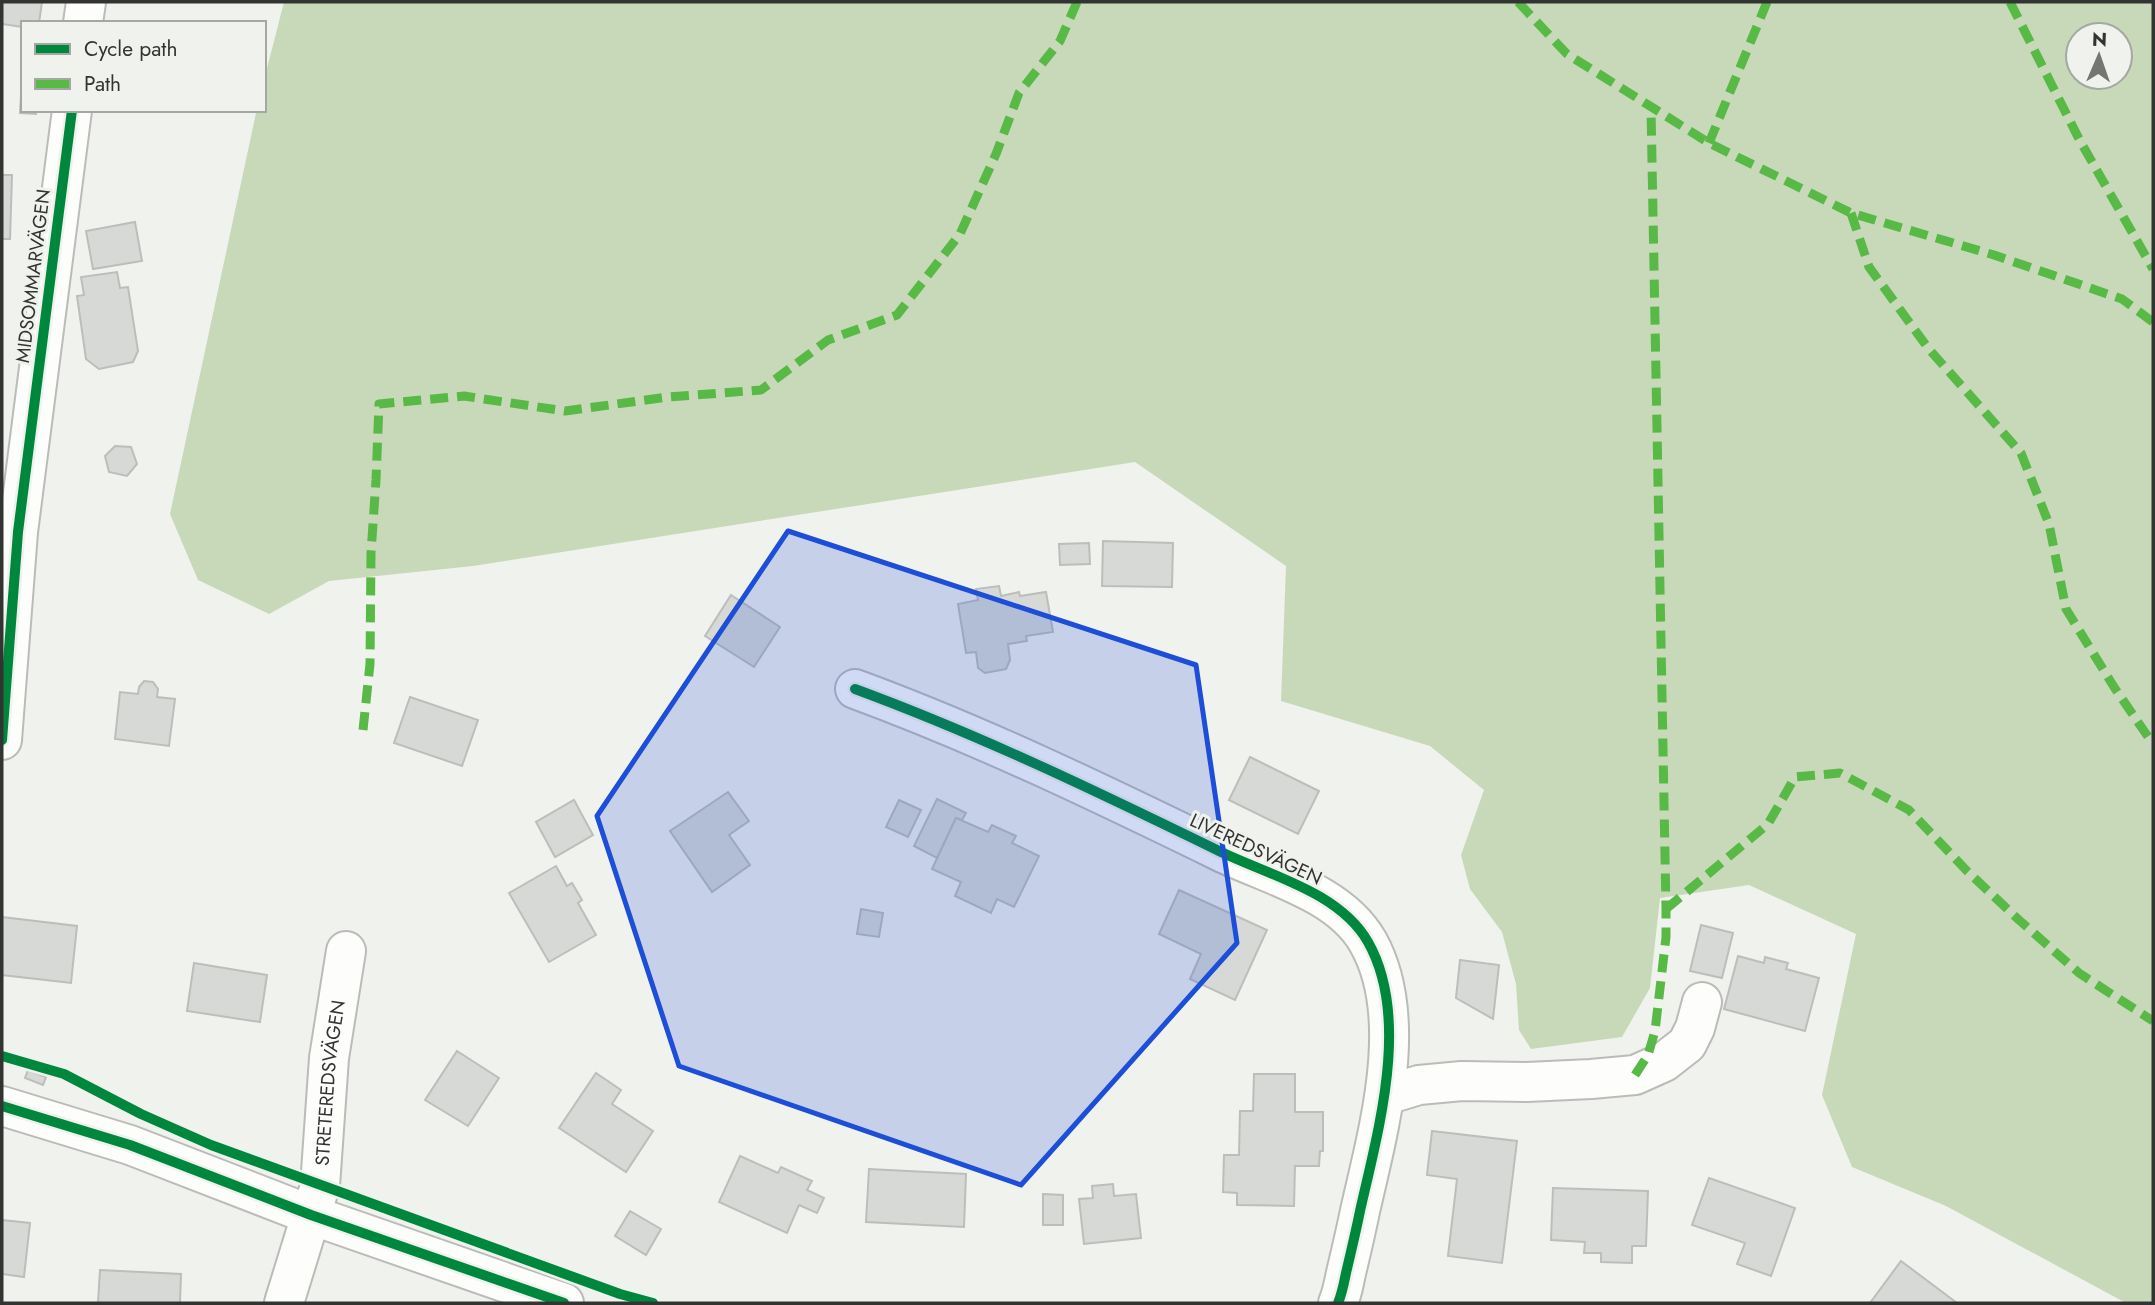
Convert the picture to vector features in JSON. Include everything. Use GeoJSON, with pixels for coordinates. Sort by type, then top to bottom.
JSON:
{"type":"FeatureCollection","features":[{"type":"Feature","properties":{"kind":"street"},"geometry":{"type":"LineString","coordinates":[[83,21],[86,2]]}},
{"type":"Feature","properties":{"kind":"street","name":"MIDSOMMARVÄGEN"},"geometry":{"type":"LineString","coordinates":[[2,740],[18,532],[72,112]]}},
{"type":"Feature","properties":{"kind":"street","name":"LIVEREDSVÄGEN"},"geometry":{"type":"LineString","coordinates":[[855,689],[1012,752],[1232,858],[1303,887],[1347,915],[1367,940],[1382,973],[1389,1017],[1385,1095],[1338,1303]]}},
{"type":"Feature","properties":{"kind":"street","name":"STRETEREDSVÄGEN"},"geometry":{"type":"LineString","coordinates":[[284,1303],[320,1186],[329,1058],[346,951]]}},
{"type":"Feature","properties":{"kind":"street"},"geometry":{"type":"LineString","coordinates":[[1385,1095],[1419,1085],[1440,1083],[1540,1081],[1635,1075],[1664,1062],[1688,1044],[1702,1002]]}},
{"type":"Feature","properties":{"kind":"street"},"geometry":{"type":"LineString","coordinates":[[2,1106],[130,1145],[311,1216],[564,1303]]}},
{"type":"Feature","properties":{"kind":"highlighted area"},"geometry":{"type":"Polygon","coordinates":[[[788,531],[1196,665],[1237,943],[1021,1185],[679,1066],[597,816],[788,531]]]}},
{"type":"Feature","properties":{"kind":"green space"},"geometry":{"type":"Polygon","coordinates":[[[284,2],[2153,2],[2153,1303],[2126,1303],[1946,1206],[1852,1167],[1822,1095],[1856,934],[1749,885],[1660,898],[1650,988],[1622,1037],[1531,1049],[1519,1030],[1516,984],[1502,932],[1470,889],[1461,855],[1484,790],[1430,746],[1281,701],[1286,566],[1135,462],[473,566],[329,581],[269,614],[198,580],[170,514],[256,113],[266,112],[266,72],[284,2]]]}},
{"type":"Feature","properties":{"kind":"building"},"geometry":{"type":"Polygon","coordinates":[[[2,2],[42,2],[39,21],[21,21],[21,27],[2,24],[2,2]]]}},
{"type":"Feature","properties":{"kind":"building"},"geometry":{"type":"Polygon","coordinates":[[[21,95],[21,112],[36,114],[20,113],[21,95]]]}},
{"type":"Feature","properties":{"kind":"building"},"geometry":{"type":"Polygon","coordinates":[[[2,175],[12,175],[10,239],[2,239],[2,175]]]}},
{"type":"Feature","properties":{"kind":"building"},"geometry":{"type":"Polygon","coordinates":[[[135,222],[142,261],[93,269],[86,231],[135,222]]]}},
{"type":"Feature","properties":{"kind":"building"},"geometry":{"type":"Polygon","coordinates":[[[117,272],[120,288],[128,287],[138,351],[133,362],[99,369],[86,359],[77,296],[84,295],[81,277],[117,272]]]}},
{"type":"Feature","properties":{"kind":"building"},"geometry":{"type":"Polygon","coordinates":[[[115,446],[131,447],[137,464],[127,476],[109,472],[105,456],[115,446]]]}},
{"type":"Feature","properties":{"kind":"building"},"geometry":{"type":"Polygon","coordinates":[[[1103,541],[1173,543],[1172,587],[1102,586],[1103,541]]]}},
{"type":"Feature","properties":{"kind":"building"},"geometry":{"type":"Polygon","coordinates":[[[1089,543],[1090,564],[1060,565],[1059,544],[1089,543]]]}},
{"type":"Feature","properties":{"kind":"building"},"geometry":{"type":"Polygon","coordinates":[[[999,586],[1001,596],[1019,592],[1020,596],[1046,592],[1053,632],[1026,636],[1027,641],[1008,644],[1010,660],[1006,669],[985,673],[978,668],[976,652],[966,653],[958,604],[978,600],[976,589],[999,586]]]}},
{"type":"Feature","properties":{"kind":"building"},"geometry":{"type":"Polygon","coordinates":[[[731,595],[780,627],[754,667],[705,636],[731,595]]]}},
{"type":"Feature","properties":{"kind":"building"},"geometry":{"type":"Polygon","coordinates":[[[144,681],[153,682],[158,689],[157,697],[175,699],[169,746],[115,739],[120,692],[138,694],[144,681]]]}},
{"type":"Feature","properties":{"kind":"building"},"geometry":{"type":"Polygon","coordinates":[[[410,697],[478,720],[462,766],[394,743],[410,697]]]}},
{"type":"Feature","properties":{"kind":"building"},"geometry":{"type":"Polygon","coordinates":[[[1250,757],[1319,791],[1298,834],[1229,800],[1250,757]]]}},
{"type":"Feature","properties":{"kind":"building"},"geometry":{"type":"Polygon","coordinates":[[[728,792],[749,821],[729,835],[750,865],[712,892],[670,831],[728,792]]]}},
{"type":"Feature","properties":{"kind":"building"},"geometry":{"type":"Polygon","coordinates":[[[937,799],[966,813],[962,820],[956,818],[937,858],[914,846],[937,799]]]}},
{"type":"Feature","properties":{"kind":"building"},"geometry":{"type":"Polygon","coordinates":[[[574,800],[593,835],[555,857],[536,822],[574,800]]]}},
{"type":"Feature","properties":{"kind":"building"},"geometry":{"type":"Polygon","coordinates":[[[899,800],[921,810],[908,837],[886,827],[899,800]]]}},
{"type":"Feature","properties":{"kind":"building"},"geometry":{"type":"Polygon","coordinates":[[[956,818],[988,832],[992,825],[1016,836],[1012,843],[1039,856],[1014,907],[997,899],[991,913],[955,896],[961,882],[932,869],[956,818]]]}},
{"type":"Feature","properties":{"kind":"building"},"geometry":{"type":"Polygon","coordinates":[[[556,866],[567,886],[572,883],[582,900],[578,903],[596,935],[549,962],[509,893],[556,866]]]}},
{"type":"Feature","properties":{"kind":"building"},"geometry":{"type":"Polygon","coordinates":[[[1179,890],[1267,930],[1235,1000],[1190,979],[1201,954],[1159,934],[1179,890]]]}},
{"type":"Feature","properties":{"kind":"building"},"geometry":{"type":"Polygon","coordinates":[[[861,909],[883,913],[879,937],[857,934],[861,909]]]}},
{"type":"Feature","properties":{"kind":"building"},"geometry":{"type":"Polygon","coordinates":[[[2,917],[77,926],[71,983],[2,975],[2,917]]]}},
{"type":"Feature","properties":{"kind":"building"},"geometry":{"type":"Polygon","coordinates":[[[1701,925],[1733,933],[1722,978],[1690,971],[1701,925]]]}},
{"type":"Feature","properties":{"kind":"building"},"geometry":{"type":"Polygon","coordinates":[[[1738,956],[1764,963],[1765,957],[1788,963],[1786,969],[1819,978],[1805,1031],[1724,1009],[1738,956]]]}},
{"type":"Feature","properties":{"kind":"building"},"geometry":{"type":"Polygon","coordinates":[[[1460,960],[1499,965],[1493,1019],[1456,998],[1460,960]]]}},
{"type":"Feature","properties":{"kind":"building"},"geometry":{"type":"Polygon","coordinates":[[[194,963],[267,975],[260,1022],[187,1011],[194,963]]]}},
{"type":"Feature","properties":{"kind":"building"},"geometry":{"type":"Polygon","coordinates":[[[457,1051],[499,1078],[468,1126],[425,1100],[457,1051]]]}},
{"type":"Feature","properties":{"kind":"building"},"geometry":{"type":"Polygon","coordinates":[[[28,1070],[46,1077],[43,1085],[25,1078],[28,1070]]]}},
{"type":"Feature","properties":{"kind":"building"},"geometry":{"type":"Polygon","coordinates":[[[596,1073],[621,1090],[612,1104],[653,1131],[626,1172],[559,1128],[596,1073]]]}},
{"type":"Feature","properties":{"kind":"building"},"geometry":{"type":"Polygon","coordinates":[[[1254,1074],[1295,1074],[1295,1112],[1323,1112],[1323,1151],[1320,1151],[1319,1166],[1295,1166],[1294,1206],[1237,1205],[1237,1193],[1223,1192],[1224,1155],[1239,1155],[1240,1111],[1253,1111],[1254,1074]]]}},
{"type":"Feature","properties":{"kind":"building"},"geometry":{"type":"Polygon","coordinates":[[[1432,1131],[1517,1141],[1502,1263],[1448,1256],[1457,1179],[1427,1175],[1432,1131]]]}},
{"type":"Feature","properties":{"kind":"building"},"geometry":{"type":"Polygon","coordinates":[[[740,1156],[778,1173],[781,1167],[812,1181],[807,1190],[824,1198],[817,1213],[799,1205],[787,1233],[719,1202],[740,1156]]]}},
{"type":"Feature","properties":{"kind":"building"},"geometry":{"type":"Polygon","coordinates":[[[869,1169],[966,1174],[964,1227],[866,1222],[869,1169]]]}},
{"type":"Feature","properties":{"kind":"building"},"geometry":{"type":"Polygon","coordinates":[[[1709,1178],[1795,1208],[1771,1276],[1737,1264],[1745,1243],[1692,1225],[1709,1178]]]}},
{"type":"Feature","properties":{"kind":"building"},"geometry":{"type":"Polygon","coordinates":[[[1113,1184],[1114,1196],[1136,1194],[1141,1238],[1084,1244],[1079,1199],[1093,1198],[1092,1186],[1113,1184]]]}},
{"type":"Feature","properties":{"kind":"building"},"geometry":{"type":"Polygon","coordinates":[[[1553,1188],[1648,1191],[1646,1246],[1632,1246],[1632,1263],[1601,1262],[1601,1253],[1584,1253],[1585,1242],[1551,1240],[1553,1188]]]}},
{"type":"Feature","properties":{"kind":"building"},"geometry":{"type":"Polygon","coordinates":[[[1043,1194],[1063,1195],[1063,1225],[1043,1225],[1043,1194]]]}},
{"type":"Feature","properties":{"kind":"building"},"geometry":{"type":"Polygon","coordinates":[[[630,1211],[661,1229],[646,1255],[615,1236],[630,1211]]]}},
{"type":"Feature","properties":{"kind":"building"},"geometry":{"type":"Polygon","coordinates":[[[2,1220],[30,1223],[24,1277],[2,1274],[2,1220]]]}},
{"type":"Feature","properties":{"kind":"building"},"geometry":{"type":"Polygon","coordinates":[[[1901,1261],[1957,1303],[1870,1303],[1901,1261]]]}},
{"type":"Feature","properties":{"kind":"building"},"geometry":{"type":"Polygon","coordinates":[[[100,1270],[181,1274],[180,1303],[98,1303],[100,1270]]]}},
{"type":"Feature","properties":{"kind":"marked path"},"geometry":{"type":"LineString","coordinates":[[363,730],[370,664],[371,553],[379,404],[464,396],[565,411],[668,397],[761,390],[828,340],[897,315],[960,234],[996,154],[1019,93],[1060,41],[1077,2]]}},
{"type":"Feature","properties":{"kind":"marked path"},"geometry":{"type":"LineString","coordinates":[[1518,2],[1567,54],[1709,143],[1851,213],[1994,255],[2122,299],[2153,322]]}},
{"type":"Feature","properties":{"kind":"marked path"},"geometry":{"type":"LineString","coordinates":[[1709,143],[1767,2]]}},
{"type":"Feature","properties":{"kind":"marked path"},"geometry":{"type":"LineString","coordinates":[[2010,2],[2079,139],[2153,269]]}},
{"type":"Feature","properties":{"kind":"marked path"},"geometry":{"type":"LineString","coordinates":[[1635,1075],[1648,1055],[1655,1031],[1666,937],[1651,108]]}},
{"type":"Feature","properties":{"kind":"marked path"},"geometry":{"type":"LineString","coordinates":[[1851,213],[1869,267],[1928,348],[2021,453],[2049,524],[2066,609],[2153,744]]}},
{"type":"Feature","properties":{"kind":"marked path"},"geometry":{"type":"LineString","coordinates":[[1666,909],[1768,824],[1795,777],[1840,773],[1909,810],[1967,871],[2079,973],[2153,1021]]}},
{"type":"Feature","properties":{"kind":"cycle path"},"geometry":{"type":"LineString","coordinates":[[2,740],[18,532],[72,112]]}},
{"type":"Feature","properties":{"kind":"cycle path"},"geometry":{"type":"LineString","coordinates":[[855,689],[993,745],[1300,886],[1321,897],[1355,924],[1368,942],[1381,972],[1389,1039],[1382,1111],[1338,1303]]}},
{"type":"Feature","properties":{"kind":"cycle path"},"geometry":{"type":"LineString","coordinates":[[2,1056],[64,1074],[141,1114],[211,1145],[620,1294],[653,1303]]}},
{"type":"Feature","properties":{"kind":"cycle path"},"geometry":{"type":"LineString","coordinates":[[2,1106],[130,1145],[311,1215],[564,1303]]}}]}
